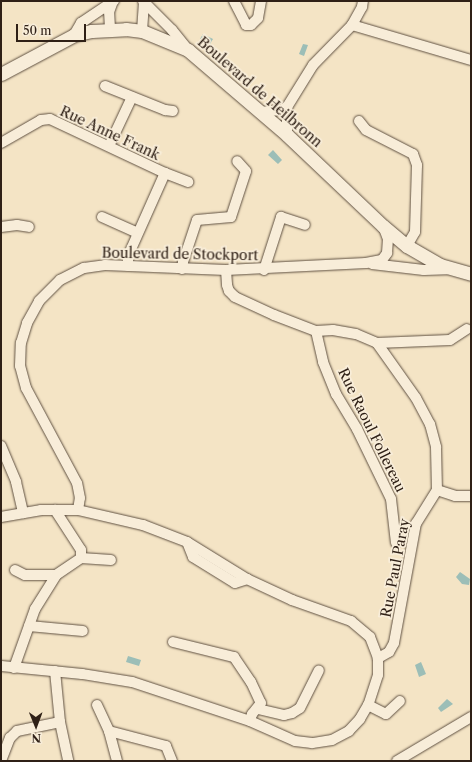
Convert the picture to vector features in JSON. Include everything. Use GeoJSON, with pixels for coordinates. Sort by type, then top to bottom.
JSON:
{"type":"FeatureCollection","features":[{"type":"Feature","properties":{"kind":"street"},"geometry":{"type":"LineString","coordinates":[[110,29],[109,12],[113,1]]}},
{"type":"Feature","properties":{"kind":"street"},"geometry":{"type":"LineString","coordinates":[[74,35],[81,23],[113,1]]}},
{"type":"Feature","properties":{"kind":"street"},"geometry":{"type":"LineString","coordinates":[[142,31],[144,1]]}},
{"type":"Feature","properties":{"kind":"street"},"geometry":{"type":"LineString","coordinates":[[144,1],[172,30],[188,50]]}},
{"type":"Feature","properties":{"kind":"street"},"geometry":{"type":"LineString","coordinates":[[234,1],[246,25],[251,25],[258,18],[260,1]]}},
{"type":"Feature","properties":{"kind":"street"},"geometry":{"type":"LineString","coordinates":[[287,135],[287,107],[313,65],[352,25],[362,7],[363,1]]}},
{"type":"Feature","properties":{"kind":"street"},"geometry":{"type":"LineString","coordinates":[[352,25],[471,60]]}},
{"type":"Feature","properties":{"kind":"street","name":"Boulevard de Heilbronn"},"geometry":{"type":"LineString","coordinates":[[2,73],[42,50],[74,35],[110,29],[142,31],[188,50],[287,135],[383,226],[407,246],[447,269],[471,274]]}},
{"type":"Feature","properties":{"kind":"street"},"geometry":{"type":"LineString","coordinates":[[105,86],[166,110],[173,111]]}},
{"type":"Feature","properties":{"kind":"street"},"geometry":{"type":"LineString","coordinates":[[109,146],[132,97]]}},
{"type":"Feature","properties":{"kind":"street"},"geometry":{"type":"LineString","coordinates":[[261,112],[280,110],[287,107]]}},
{"type":"Feature","properties":{"kind":"street","name":"Rue Anne Frank"},"geometry":{"type":"LineString","coordinates":[[1,143],[41,120],[50,119],[165,173],[188,182]]}},
{"type":"Feature","properties":{"kind":"street"},"geometry":{"type":"LineString","coordinates":[[359,121],[366,130],[413,154],[417,165],[415,232],[407,246]]}},
{"type":"Feature","properties":{"kind":"street"},"geometry":{"type":"LineString","coordinates":[[182,269],[197,220],[231,218],[246,172],[237,161]]}},
{"type":"Feature","properties":{"kind":"street","name":"Rue Anne Frank"},"geometry":{"type":"LineString","coordinates":[[128,266],[128,256],[165,173]]}},
{"type":"Feature","properties":{"kind":"street"},"geometry":{"type":"LineString","coordinates":[[102,217],[138,233]]}},
{"type":"Feature","properties":{"kind":"street"},"geometry":{"type":"LineString","coordinates":[[264,270],[281,217],[305,224]]}},
{"type":"Feature","properties":{"kind":"street"},"geometry":{"type":"LineString","coordinates":[[1,227],[17,225],[29,227]]}},
{"type":"Feature","properties":{"kind":"street","name":"Boulevard de Stockport"},"geometry":{"type":"LineString","coordinates":[[78,510],[80,498],[77,484],[26,388],[20,366],[21,343],[27,322],[40,301],[60,280],[77,271],[95,266],[264,270],[366,263],[382,260],[387,253],[388,239],[383,226]]}},
{"type":"Feature","properties":{"kind":"street","name":"Boulevard de Stockport"},"geometry":{"type":"LineString","coordinates":[[366,263],[424,270],[447,269]]}},
{"type":"Feature","properties":{"kind":"street"},"geometry":{"type":"LineString","coordinates":[[226,270],[229,291],[236,297],[274,316],[316,331],[333,330],[356,334],[377,343],[450,340],[467,329]]}},
{"type":"Feature","properties":{"kind":"street","name":"Rue Raoul Follereau"},"geometry":{"type":"LineString","coordinates":[[316,331],[324,362],[336,394],[357,429],[389,493],[392,505],[396,543]]}},
{"type":"Feature","properties":{"kind":"street"},"geometry":{"type":"LineString","coordinates":[[377,343],[416,398],[430,424],[436,447],[437,490],[455,496],[471,496]]}},
{"type":"Feature","properties":{"kind":"street"},"geometry":{"type":"LineString","coordinates":[[1,446],[5,465],[23,513]]}},
{"type":"Feature","properties":{"kind":"street","name":"Rue Paul Paray"},"geometry":{"type":"LineString","coordinates":[[378,658],[389,652],[394,644],[416,523],[437,490]]}},
{"type":"Feature","properties":{"kind":"street"},"geometry":{"type":"LineString","coordinates":[[54,510],[81,550],[81,558]]}},
{"type":"Feature","properties":{"kind":"street"},"geometry":{"type":"LineString","coordinates":[[1,517],[54,510],[78,510],[143,525],[187,542],[247,579],[292,600],[351,621],[370,637],[378,658],[378,675],[368,705],[360,719],[349,731],[332,740],[312,744],[295,740],[250,721],[132,682],[55,671],[1,666]]}},
{"type":"Feature","properties":{"kind":"street"},"geometry":{"type":"LineString","coordinates":[[14,668],[35,608],[56,575],[81,558],[111,560]]}},
{"type":"Feature","properties":{"kind":"street"},"geometry":{"type":"LineString","coordinates":[[15,570],[25,575],[56,575]]}},
{"type":"Feature","properties":{"kind":"street"},"geometry":{"type":"LineString","coordinates":[[29,626],[83,631]]}},
{"type":"Feature","properties":{"kind":"street"},"geometry":{"type":"LineString","coordinates":[[173,642],[234,657],[251,682],[261,703],[258,709],[252,714],[250,721]]}},
{"type":"Feature","properties":{"kind":"street"},"geometry":{"type":"LineString","coordinates":[[258,709],[284,715],[292,713],[300,708],[319,670]]}},
{"type":"Feature","properties":{"kind":"street"},"geometry":{"type":"LineString","coordinates":[[55,671],[60,722],[68,761]]}},
{"type":"Feature","properties":{"kind":"street"},"geometry":{"type":"LineString","coordinates":[[368,705],[386,714],[400,701]]}},
{"type":"Feature","properties":{"kind":"street"},"geometry":{"type":"LineString","coordinates":[[97,705],[109,731],[117,761]]}},
{"type":"Feature","properties":{"kind":"street"},"geometry":{"type":"LineString","coordinates":[[397,761],[462,724],[471,717]]}},
{"type":"Feature","properties":{"kind":"street"},"geometry":{"type":"LineString","coordinates":[[1,761],[10,738],[17,731],[60,722]]}},
{"type":"Feature","properties":{"kind":"street"},"geometry":{"type":"LineString","coordinates":[[109,731],[166,746],[172,761]]}},
{"type":"Feature","properties":{"kind":"water"},"geometry":{"type":"Polygon","coordinates":[[[203,34],[213,39],[210,44],[200,39],[203,34]]]}},
{"type":"Feature","properties":{"kind":"water"},"geometry":{"type":"Polygon","coordinates":[[[303,44],[308,45],[304,56],[299,54],[303,44]]]}},
{"type":"Feature","properties":{"kind":"water"},"geometry":{"type":"Polygon","coordinates":[[[273,150],[282,160],[278,164],[268,155],[273,150]]]}},
{"type":"Feature","properties":{"kind":"water"},"geometry":{"type":"Polygon","coordinates":[[[460,572],[470,579],[469,585],[462,584],[456,577],[460,572]]]}},
{"type":"Feature","properties":{"kind":"water"},"geometry":{"type":"Polygon","coordinates":[[[128,656],[141,660],[139,666],[126,662],[128,656]]]}},
{"type":"Feature","properties":{"kind":"water"},"geometry":{"type":"Polygon","coordinates":[[[421,662],[426,674],[419,677],[415,665],[421,662]]]}},
{"type":"Feature","properties":{"kind":"water"},"geometry":{"type":"Polygon","coordinates":[[[447,699],[453,704],[441,712],[438,708],[447,699]]]}}]}
